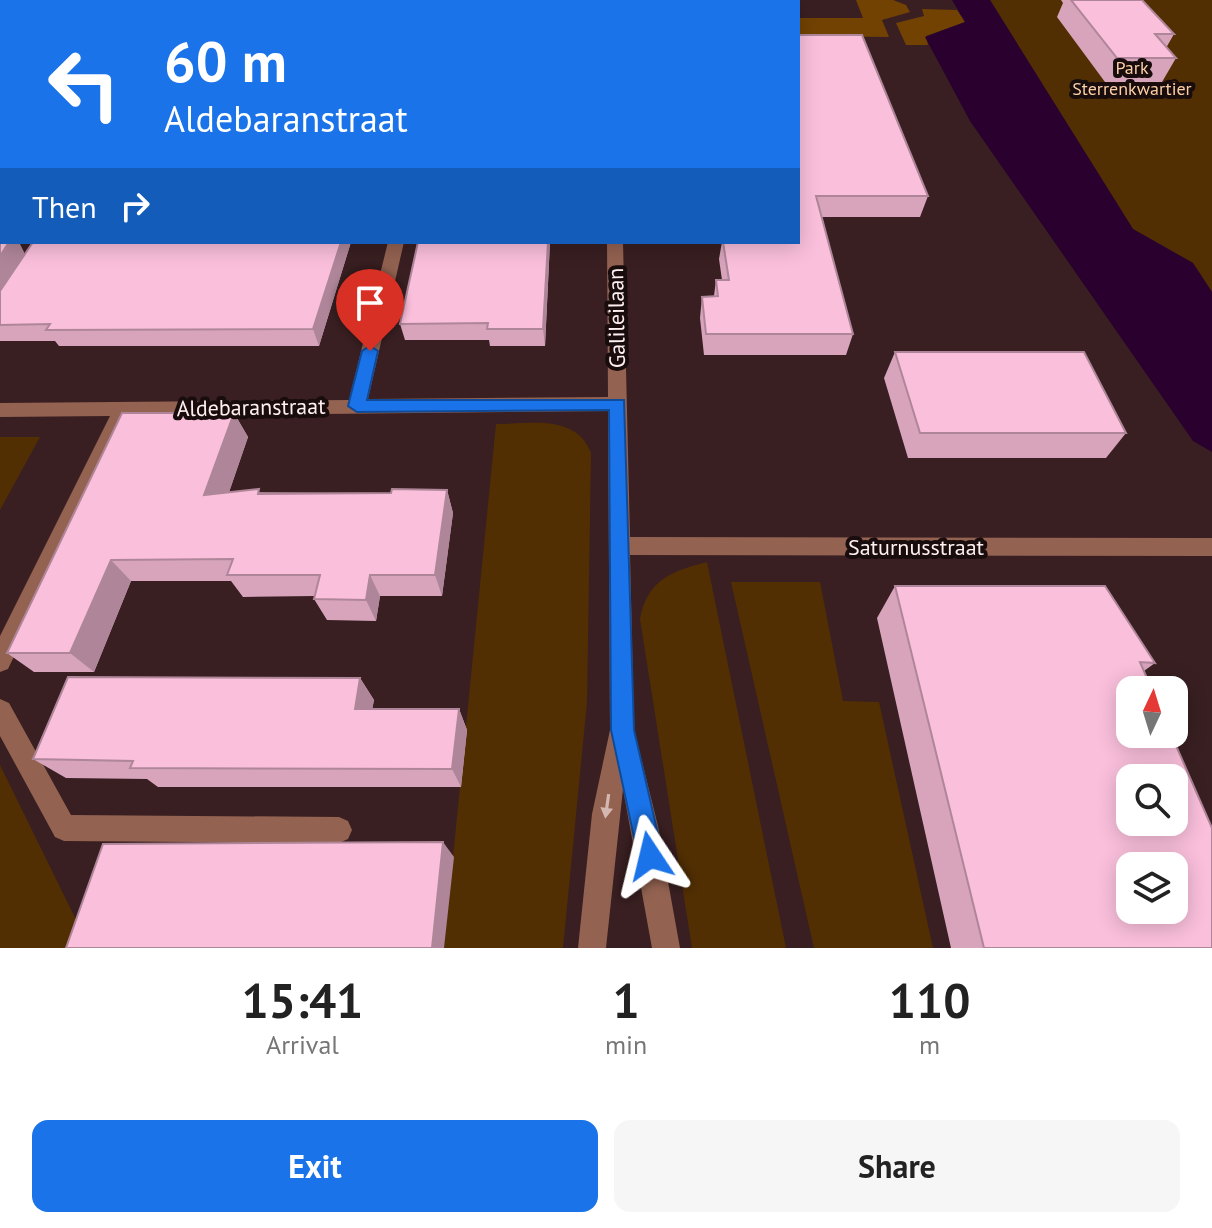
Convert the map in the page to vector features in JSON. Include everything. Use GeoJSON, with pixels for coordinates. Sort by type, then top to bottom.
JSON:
{"type":"FeatureCollection","features":[{"type":"Feature","properties":{"kind":"street"},"geometry":{"type":"LineString","coordinates":[[357,406],[396,244]]}},
{"type":"Feature","properties":{"kind":"street","name":"Galileilaan"},"geometry":{"type":"LineString","coordinates":[[592,948],[605,814],[622,730],[615,244]]}},
{"type":"Feature","properties":{"kind":"street","name":"Aldebaranstraat"},"geometry":{"type":"LineString","coordinates":[[0,410],[618,404]]}},
{"type":"Feature","properties":{"kind":"street"},"geometry":{"type":"LineString","coordinates":[[0,661],[123,408]]}},
{"type":"Feature","properties":{"kind":"street","name":"Saturnusstraat"},"geometry":{"type":"LineString","coordinates":[[620,546],[1212,547]]}},
{"type":"Feature","properties":{"kind":"street"},"geometry":{"type":"LineString","coordinates":[[0,711],[64,828],[339,830]]}},
{"type":"Feature","properties":{"kind":"street","name":"Galileilaan"},"geometry":{"type":"LineString","coordinates":[[622,730],[645,826],[666,948]]}},
{"type":"Feature","properties":{"kind":"green space","name":"Park Sterrenkwartier"},"geometry":{"type":"Polygon","coordinates":[[[990,0],[1212,0],[1212,292],[1193,263],[1133,229],[990,0]]]}},
{"type":"Feature","properties":{"kind":"green space"},"geometry":{"type":"Polygon","coordinates":[[[537,423],[564,427],[575,432],[591,453],[587,702],[563,948],[444,948],[496,424],[537,423]]]}},
{"type":"Feature","properties":{"kind":"green space"},"geometry":{"type":"Polygon","coordinates":[[[0,437],[40,437],[0,510],[0,437]]]}},
{"type":"Feature","properties":{"kind":"green space"},"geometry":{"type":"Polygon","coordinates":[[[707,562],[786,948],[692,948],[640,619],[648,595],[663,579],[707,562]]]}},
{"type":"Feature","properties":{"kind":"green space"},"geometry":{"type":"Polygon","coordinates":[[[731,582],[820,582],[843,701],[879,702],[933,948],[814,948],[731,582]]]}},
{"type":"Feature","properties":{"kind":"green space"},"geometry":{"type":"Polygon","coordinates":[[[0,765],[82,932],[106,948],[0,948],[0,765]]]}},
{"type":"Feature","properties":{"kind":"shaded area"},"geometry":{"type":"Polygon","coordinates":[[[856,0],[893,0],[906,5],[910,12],[882,20],[889,37],[800,36],[800,18],[863,18],[856,0]]]}},
{"type":"Feature","properties":{"kind":"shaded area"},"geometry":{"type":"Polygon","coordinates":[[[952,0],[990,0],[1133,229],[1193,263],[1212,292],[1212,452],[1193,441],[970,121],[925,37],[965,22],[952,0]]]}},
{"type":"Feature","properties":{"kind":"shaded area"},"geometry":{"type":"Polygon","coordinates":[[[922,9],[957,10],[965,22],[926,36],[928,45],[906,45],[896,23],[924,16],[922,9]]]}},
{"type":"Feature","properties":{"kind":"building"},"geometry":{"type":"Polygon","coordinates":[[[1071,0],[1142,0],[1174,34],[1155,34],[1176,58],[1117,58],[1071,0]]]}},
{"type":"Feature","properties":{"kind":"building"},"geometry":{"type":"Polygon","coordinates":[[[800,35],[862,35],[928,196],[816,196],[853,334],[706,334],[702,297],[718,296],[716,280],[729,280],[723,244],[800,244],[800,35]]]}},
{"type":"Feature","properties":{"kind":"building"},"geometry":{"type":"Polygon","coordinates":[[[0,244],[8,244],[0,256],[0,244]]]}},
{"type":"Feature","properties":{"kind":"building"},"geometry":{"type":"Polygon","coordinates":[[[32,244],[340,244],[313,329],[46,330],[50,324],[0,325],[0,291],[32,244]]]}},
{"type":"Feature","properties":{"kind":"building"},"geometry":{"type":"Polygon","coordinates":[[[418,244],[548,244],[543,329],[487,329],[488,323],[400,324],[418,244]]]}},
{"type":"Feature","properties":{"kind":"building"},"geometry":{"type":"Polygon","coordinates":[[[895,352],[1084,352],[1126,433],[920,433],[895,352]]]}},
{"type":"Feature","properties":{"kind":"building"},"geometry":{"type":"Polygon","coordinates":[[[122,413],[234,413],[204,495],[259,489],[258,494],[447,490],[435,575],[370,575],[366,600],[314,599],[320,575],[227,575],[233,559],[111,560],[70,653],[7,653],[122,413]]]}},
{"type":"Feature","properties":{"kind":"building"},"geometry":{"type":"Polygon","coordinates":[[[895,586],[1105,586],[1155,663],[1140,662],[1146,676],[1116,676],[1116,748],[1177,748],[1184,764],[1116,764],[1116,836],[1188,836],[1188,773],[1212,828],[1212,948],[984,948],[895,586]]]}},
{"type":"Feature","properties":{"kind":"building"},"geometry":{"type":"Polygon","coordinates":[[[68,677],[360,678],[355,709],[459,709],[452,769],[130,768],[133,761],[33,759],[68,677]]]}},
{"type":"Feature","properties":{"kind":"building"},"geometry":{"type":"Polygon","coordinates":[[[443,842],[432,948],[66,948],[103,844],[443,842]]]}},
{"type":"Feature","properties":{"kind":"route"},"geometry":{"type":"LineString","coordinates":[[370,351],[357,406],[618,404],[622,730],[632,761],[650,856]]}}]}
